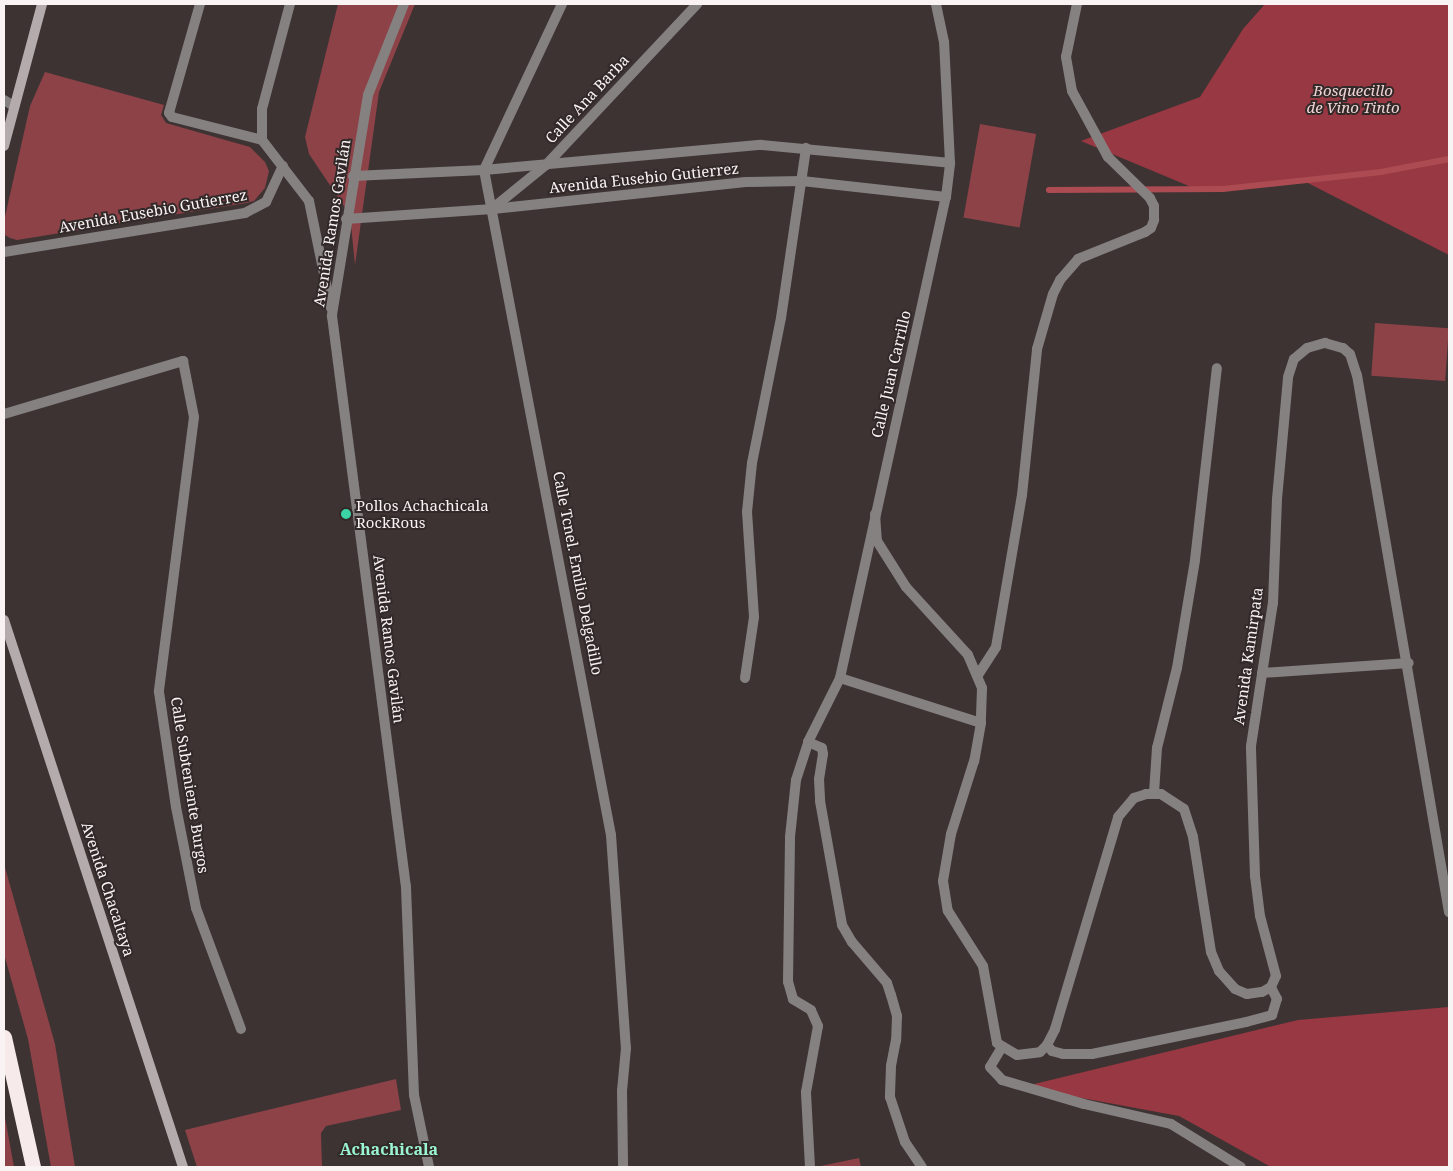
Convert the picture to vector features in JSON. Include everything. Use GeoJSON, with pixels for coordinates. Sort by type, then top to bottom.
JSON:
{"type":"FeatureCollection","features":[{"type":"Feature","properties":{"kind":"highway"},"geometry":{"type":"LineString","coordinates":[[4,1036],[33,1167]]}},
{"type":"Feature","properties":{"kind":"street"},"geometry":{"type":"LineString","coordinates":[[4,146],[42,4]]}},
{"type":"Feature","properties":{"kind":"street"},"geometry":{"type":"LineString","coordinates":[[200,4],[169,113],[172,117],[262,140],[283,166],[302,190],[313,212],[332,316]]}},
{"type":"Feature","properties":{"kind":"street"},"geometry":{"type":"LineString","coordinates":[[262,140],[262,109],[290,4]]}},
{"type":"Feature","properties":{"kind":"street","name":"Avenida Ramos Gavilán"},"geometry":{"type":"LineString","coordinates":[[404,4],[368,95],[353,176],[332,316],[406,886],[414,1095],[429,1167]]}},
{"type":"Feature","properties":{"kind":"street"},"geometry":{"type":"LineString","coordinates":[[484,170],[562,4]]}},
{"type":"Feature","properties":{"kind":"street","name":"Calle Ana Barba"},"geometry":{"type":"LineString","coordinates":[[493,209],[546,165],[697,4]]}},
{"type":"Feature","properties":{"kind":"street","name":"Calle Juan Carrillo"},"geometry":{"type":"LineString","coordinates":[[810,1167],[806,1092],[818,1026],[811,1010],[793,999],[788,982],[790,837],[796,780],[808,742],[840,678],[946,197],[950,163],[944,42],[936,4]]}},
{"type":"Feature","properties":{"kind":"street"},"geometry":{"type":"LineString","coordinates":[[978,676],[993,654],[998,638],[1022,496],[1037,349],[1053,294],[1060,280],[1078,259],[1145,232],[1151,228],[1154,220],[1154,206],[1150,198],[1108,157],[1072,91],[1066,57],[1077,4]]}},
{"type":"Feature","properties":{"kind":"street"},"geometry":{"type":"LineString","coordinates":[[4,100],[14,106]]}},
{"type":"Feature","properties":{"kind":"street","name":"Avenida Eusebio Gutierrez"},"geometry":{"type":"LineString","coordinates":[[353,176],[484,170],[761,145],[950,163]]}},
{"type":"Feature","properties":{"kind":"street"},"geometry":{"type":"LineString","coordinates":[[745,678],[754,617],[747,512],[752,463],[780,318],[806,148]]}},
{"type":"Feature","properties":{"kind":"street","name":"Avenida Eusebio Gutierrez"},"geometry":{"type":"LineString","coordinates":[[4,252],[245,213],[266,202],[283,166]]}},
{"type":"Feature","properties":{"kind":"street","name":"Calle Tcnel. Emilio Delgadillo"},"geometry":{"type":"LineString","coordinates":[[484,170],[493,209],[610,835],[626,1048],[622,1091],[623,1167]]}},
{"type":"Feature","properties":{"kind":"street","name":"Avenida Eusebio Gutierrez"},"geometry":{"type":"LineString","coordinates":[[346,219],[493,209],[746,182],[802,181],[946,197]]}},
{"type":"Feature","properties":{"kind":"street","name":"Avenida Kamirpata"},"geometry":{"type":"LineString","coordinates":[[1047,1045],[1052,1051],[1063,1054],[1092,1054],[1272,1015],[1277,999],[1271,987],[1276,976],[1275,962],[1260,916],[1251,832],[1251,746],[1273,604],[1277,499],[1289,367],[1298,353],[1325,343],[1343,348],[1355,362],[1409,664],[1449,912]]}},
{"type":"Feature","properties":{"kind":"street","name":"Calle Subteniente Burgos"},"geometry":{"type":"LineString","coordinates":[[4,414],[183,360],[194,417],[159,692],[176,807],[196,908],[241,1029]]}},
{"type":"Feature","properties":{"kind":"street"},"geometry":{"type":"LineString","coordinates":[[1154,793],[1157,748],[1177,668],[1195,560],[1217,368]]}},
{"type":"Feature","properties":{"kind":"street"},"geometry":{"type":"LineString","coordinates":[[875,514],[877,541],[906,587],[968,655],[978,676],[983,702],[981,723],[974,762],[951,834],[942,881],[948,911],[984,966],[993,1033],[1002,1047],[1017,1055],[1029,1055],[1040,1052],[1047,1045],[1055,1029],[1118,817],[1134,798],[1154,793],[1172,799],[1186,816],[1193,837],[1211,952],[1218,971],[1230,985],[1247,994],[1271,987]]}},
{"type":"Feature","properties":{"kind":"street","name":"Avenida Chacaltaya"},"geometry":{"type":"LineString","coordinates":[[4,620],[183,1167]]}},
{"type":"Feature","properties":{"kind":"street"},"geometry":{"type":"LineString","coordinates":[[1262,673],[1409,664]]}},
{"type":"Feature","properties":{"kind":"street"},"geometry":{"type":"LineString","coordinates":[[840,678],[981,723]]}},
{"type":"Feature","properties":{"kind":"street"},"geometry":{"type":"LineString","coordinates":[[808,742],[822,748],[823,754],[819,779],[820,801],[842,925],[852,942],[887,983],[891,995],[896,1032],[890,1097],[905,1142],[922,1167]]}},
{"type":"Feature","properties":{"kind":"street"},"geometry":{"type":"LineString","coordinates":[[1002,1047],[990,1067],[1002,1080],[1084,1104],[1171,1124],[1241,1167]]}},
{"type":"Feature","properties":{"kind":"shaded area"},"geometry":{"type":"Polygon","coordinates":[[[338,4],[415,4],[379,92],[355,265],[350,215],[309,154],[305,137],[338,4]]]}},
{"type":"Feature","properties":{"kind":"shaded area"},"geometry":{"type":"Polygon","coordinates":[[[45,72],[164,105],[161,115],[166,123],[250,147],[265,162],[269,171],[265,188],[254,201],[246,203],[17,240],[10,238],[5,235],[4,221],[30,106],[45,72]]]}},
{"type":"Feature","properties":{"kind":"shaded area"},"geometry":{"type":"Polygon","coordinates":[[[980,124],[1036,134],[1020,227],[964,218],[980,124]]]}},
{"type":"Feature","properties":{"kind":"shaded area"},"geometry":{"type":"Polygon","coordinates":[[[1375,323],[1449,328],[1445,381],[1371,376],[1375,323]]]}},
{"type":"Feature","properties":{"kind":"shaded area"},"geometry":{"type":"Polygon","coordinates":[[[4,864],[55,1044],[75,1167],[51,1167],[28,1039],[4,954],[4,864]]]}},
{"type":"Feature","properties":{"kind":"shaded area"},"geometry":{"type":"Polygon","coordinates":[[[396,1079],[401,1110],[326,1126],[321,1133],[322,1167],[197,1167],[185,1130],[396,1079]]]}},
{"type":"Feature","properties":{"kind":"shaded area"},"geometry":{"type":"Polygon","coordinates":[[[4,1112],[14,1167],[4,1167],[4,1112]]]}},
{"type":"Feature","properties":{"kind":"shaded area"},"geometry":{"type":"Polygon","coordinates":[[[859,1158],[861,1167],[816,1167],[859,1158]]]}},
{"type":"Feature","properties":{"kind":"green space","name":"Bosquecillo de Vino Tinto"},"geometry":{"type":"Polygon","coordinates":[[[1265,4],[1449,4],[1449,255],[1300,179],[1196,189],[1081,141],[1200,97],[1243,29],[1265,4]]]}},
{"type":"Feature","properties":{"kind":"green space"},"geometry":{"type":"Polygon","coordinates":[[[1449,1007],[1449,1167],[1271,1167],[1179,1116],[1022,1087],[1298,1020],[1449,1007]]]}},
{"type":"Feature","properties":{"kind":"waterway"},"geometry":{"type":"LineString","coordinates":[[1049,190],[1223,189],[1381,172],[1449,159]]}},
{"type":"Feature","properties":{"kind":"place","name":"Pollos Achachicala RockRous"},"geometry":{"type":"Point","coordinates":[346,514]}},
{"type":"Feature","properties":{"kind":"district","name":"Achachicala"},"geometry":{"type":"Point","coordinates":[389,1149]}}]}
